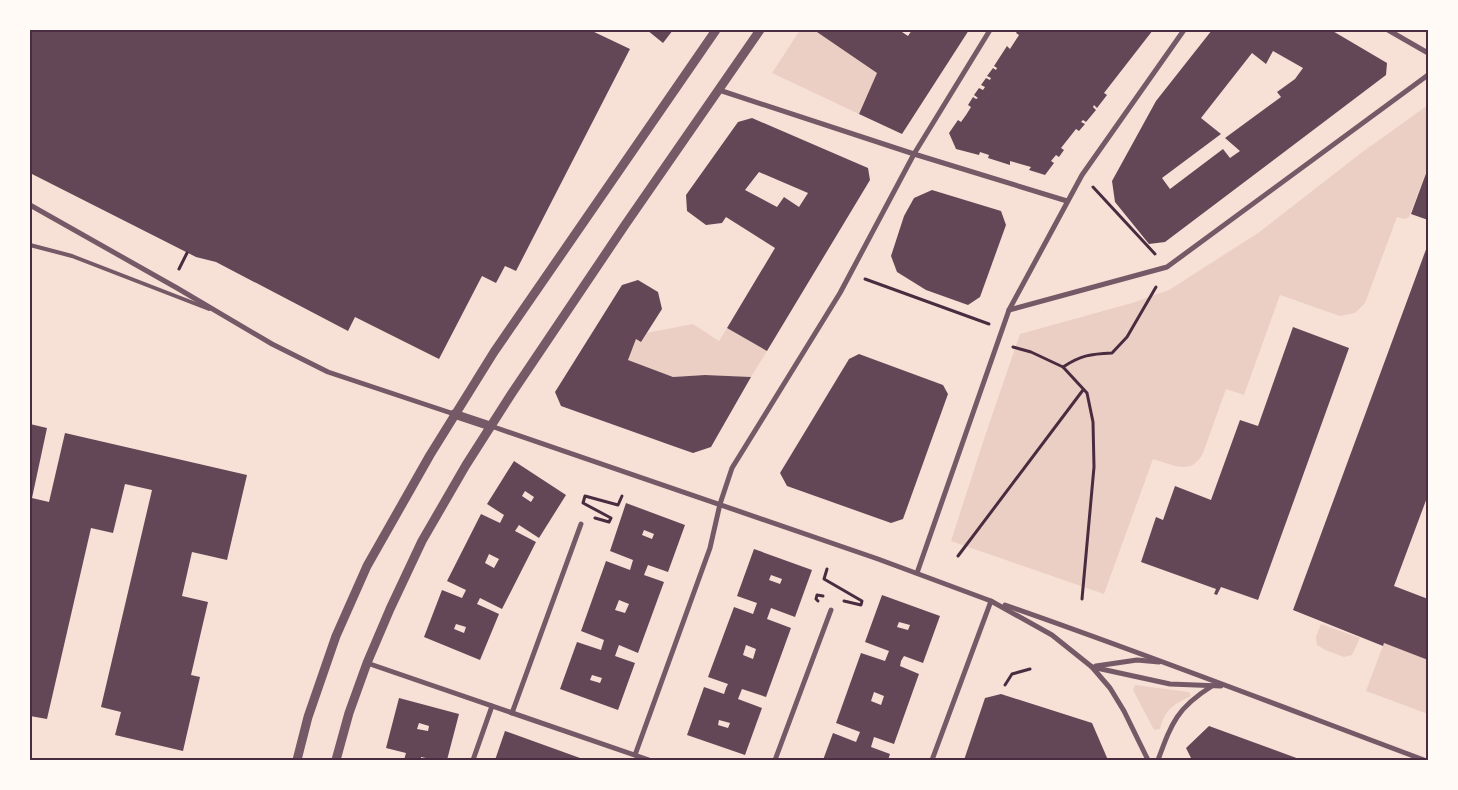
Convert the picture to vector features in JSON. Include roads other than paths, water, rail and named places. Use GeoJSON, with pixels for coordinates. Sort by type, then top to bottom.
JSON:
{"type":"FeatureCollection","features":[{"type":"Feature","properties":{"kind":"street"},"geometry":{"type":"LineString","coordinates":[[297,760],[308,717],[336,636],[367,566],[454,414],[494,352],[716,30]]}},
{"type":"Feature","properties":{"kind":"street"},"geometry":{"type":"LineString","coordinates":[[336,760],[349,713],[367,663],[390,608],[422,541],[490,426],[760,30]]}},
{"type":"Feature","properties":{"kind":"street"},"geometry":{"type":"LineString","coordinates":[[635,755],[710,548],[720,504],[732,468],[835,301],[914,154],[990,30]]}},
{"type":"Feature","properties":{"kind":"street"},"geometry":{"type":"LineString","coordinates":[[917,573],[1009,310],[1082,175],[1184,30]]}},
{"type":"Feature","properties":{"kind":"street"},"geometry":{"type":"LineString","coordinates":[[1388,30],[1428,53]]}},
{"type":"Feature","properties":{"kind":"street"},"geometry":{"type":"LineString","coordinates":[[1009,310],[1168,267],[1428,75]]}},
{"type":"Feature","properties":{"kind":"street"},"geometry":{"type":"LineString","coordinates":[[719,90],[914,154],[1067,201]]}},
{"type":"Feature","properties":{"kind":"street"},"geometry":{"type":"LineString","coordinates":[[30,205],[272,344],[328,372],[720,504],[917,573],[1167,663],[1424,760]]}},
{"type":"Feature","properties":{"kind":"street"},"geometry":{"type":"LineString","coordinates":[[512,713],[581,524]]}},
{"type":"Feature","properties":{"kind":"street"},"geometry":{"type":"LineString","coordinates":[[991,601],[1052,635],[1092,667],[1110,688],[1124,710],[1148,760]]}},
{"type":"Feature","properties":{"kind":"street"},"geometry":{"type":"LineString","coordinates":[[932,760],[991,601]]}},
{"type":"Feature","properties":{"kind":"street"},"geometry":{"type":"LineString","coordinates":[[775,760],[831,610]]}},
{"type":"Feature","properties":{"kind":"street"},"geometry":{"type":"LineString","coordinates":[[1092,667],[1136,660],[1167,663]]}},
{"type":"Feature","properties":{"kind":"street"},"geometry":{"type":"LineString","coordinates":[[367,663],[649,760]]}},
{"type":"Feature","properties":{"kind":"street"},"geometry":{"type":"LineString","coordinates":[[1092,667],[1170,684],[1226,686]]}},
{"type":"Feature","properties":{"kind":"street"},"geometry":{"type":"LineString","coordinates":[[1158,760],[1169,730],[1181,710],[1198,695],[1213,686]]}},
{"type":"Feature","properties":{"kind":"street"},"geometry":{"type":"LineString","coordinates":[[473,760],[492,706]]}},
{"type":"Feature","properties":{"kind":"lane"},"geometry":{"type":"LineString","coordinates":[[30,245],[72,256],[218,312]]}}]}
